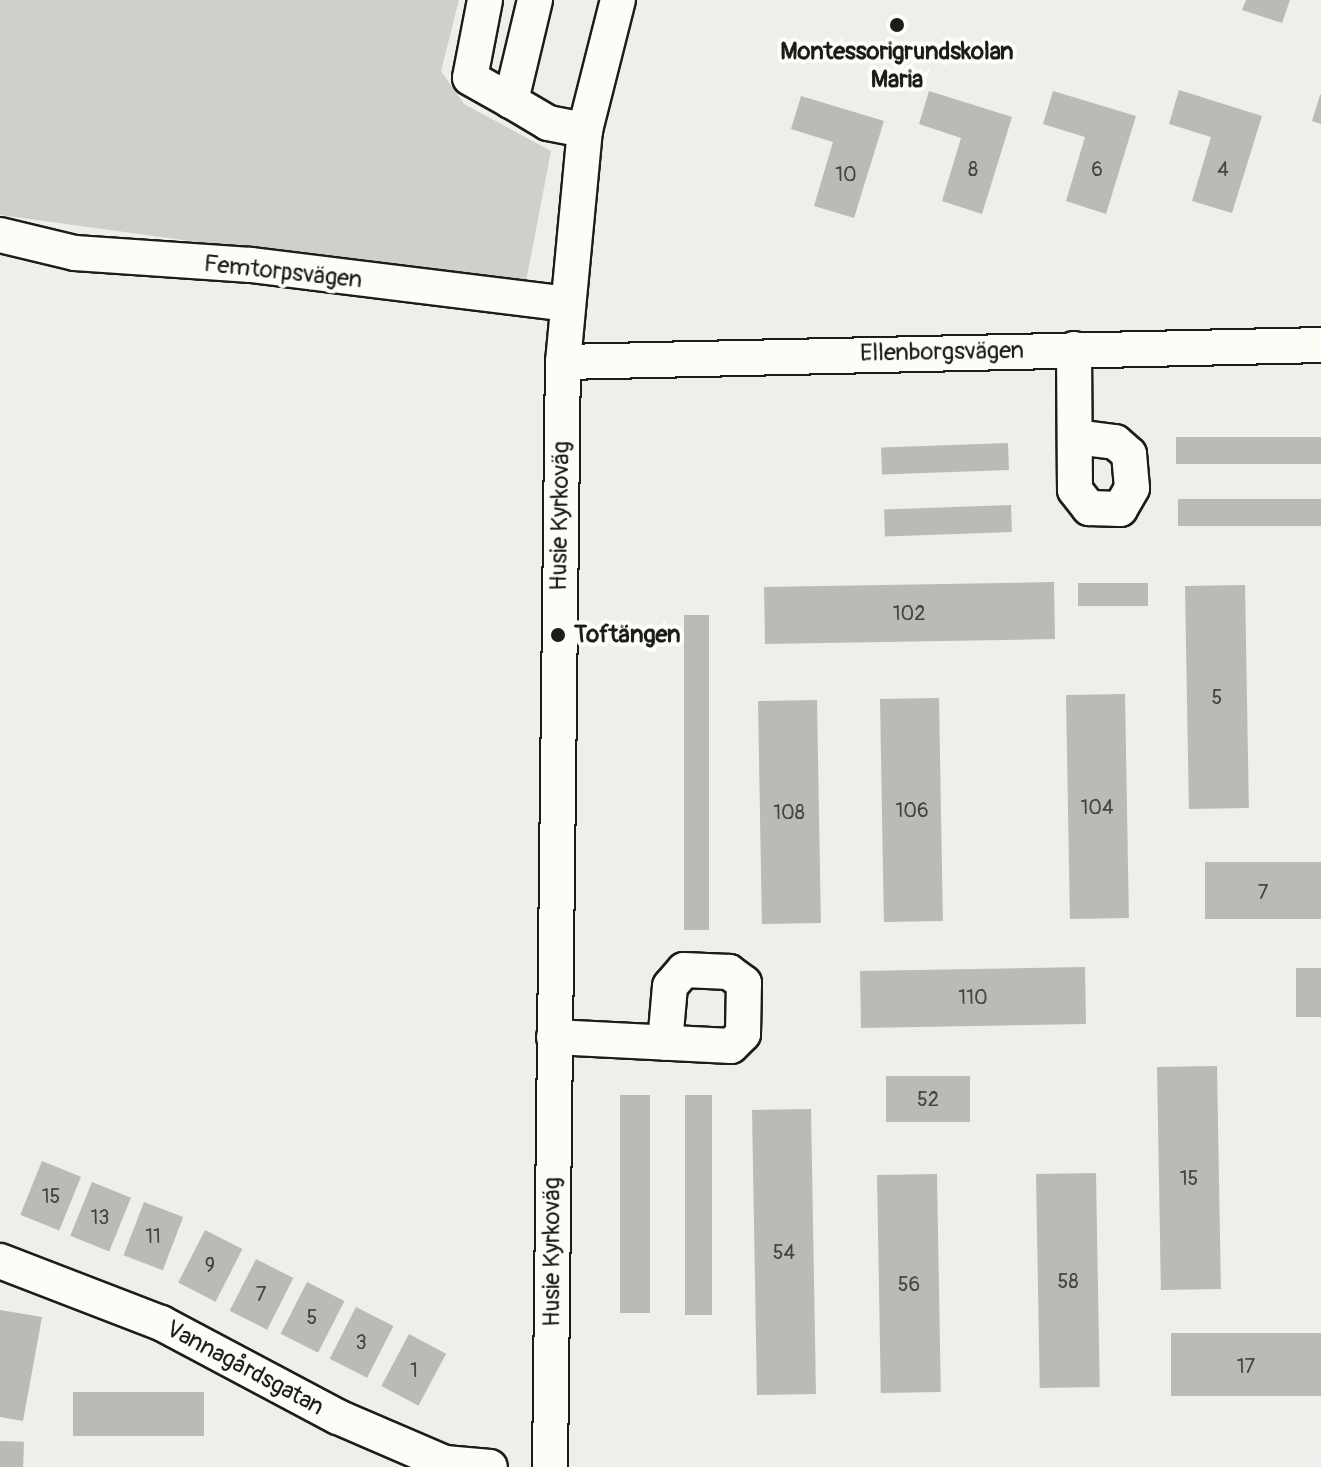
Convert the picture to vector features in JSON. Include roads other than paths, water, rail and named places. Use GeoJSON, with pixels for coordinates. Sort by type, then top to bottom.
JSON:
{"type":"FeatureCollection","features":[{"type":"Feature","properties":{"kind":"street"},"geometry":{"type":"LineString","coordinates":[[485,0],[470,78],[548,123],[585,130]]}},
{"type":"Feature","properties":{"kind":"street"},"geometry":{"type":"LineString","coordinates":[[511,101],[535,0]]}},
{"type":"Feature","properties":{"kind":"street","name":"Husie Kyrkoväg"},"geometry":{"type":"LineString","coordinates":[[550,1467],[563,362],[585,130],[618,0]]}},
{"type":"Feature","properties":{"kind":"street","name":"Femtorpsvägen"},"geometry":{"type":"LineString","coordinates":[[0,235],[75,253],[251,265],[567,304]]}},
{"type":"Feature","properties":{"kind":"street","name":"Ellenborgsvägen"},"geometry":{"type":"LineString","coordinates":[[563,362],[1321,345]]}},
{"type":"Feature","properties":{"kind":"street"},"geometry":{"type":"LineString","coordinates":[[1074,349],[1076,437]]}},
{"type":"Feature","properties":{"kind":"street"},"geometry":{"type":"LineString","coordinates":[[554,1037],[665,1043]]}},
{"type":"Feature","properties":{"kind":"street","name":"Vannagårdsgatan"},"geometry":{"type":"LineString","coordinates":[[0,1261],[161,1323],[338,1417],[432,1457],[490,1467]]}},
{"type":"Feature","properties":{"kind":"place","name":"Montessorigrundskolan Maria"},"geometry":{"type":"Point","coordinates":[897,25]}},
{"type":"Feature","properties":{"kind":"place","name":"Toftängen"},"geometry":{"type":"Point","coordinates":[558,635]}}]}
